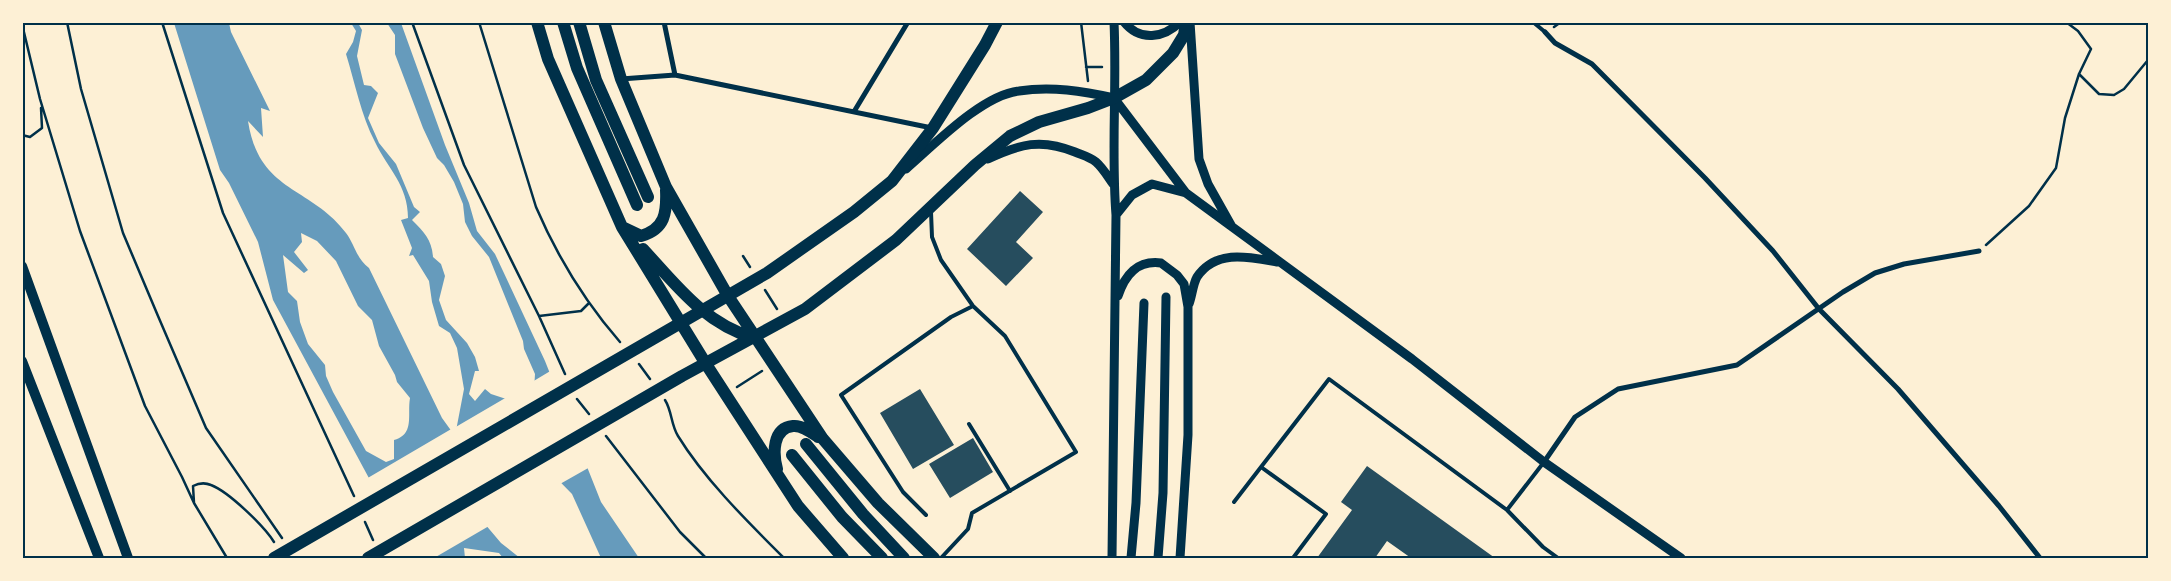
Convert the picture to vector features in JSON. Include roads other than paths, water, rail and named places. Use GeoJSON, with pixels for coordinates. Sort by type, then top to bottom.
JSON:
{"type":"FeatureCollection","features":[{"type":"Feature","properties":{"kind":"main road"},"geometry":{"type":"LineString","coordinates":[[537,22],[548,59],[622,227],[706,364],[798,506],[843,558]]}},
{"type":"Feature","properties":{"kind":"main road"},"geometry":{"type":"LineString","coordinates":[[563,22],[577,68],[637,204]]}},
{"type":"Feature","properties":{"kind":"main road"},"geometry":{"type":"LineString","coordinates":[[579,22],[596,80],[648,197]]}},
{"type":"Feature","properties":{"kind":"main road"},"geometry":{"type":"LineString","coordinates":[[604,22],[622,80],[666,187],[728,296],[822,439],[878,503],[934,558]]}},
{"type":"Feature","properties":{"kind":"main road"},"geometry":{"type":"LineString","coordinates":[[274,558],[682,324],[758,278],[854,212],[892,182],[933,128],[986,45],[997,22]]}},
{"type":"Feature","properties":{"kind":"main road"},"geometry":{"type":"LineString","coordinates":[[368,558],[682,376],[785,322],[896,240],[975,165],[1010,136],[1039,122],[1088,108],[1114,98],[1146,80],[1161,67],[1173,52],[1184,35],[1188,22]]}},
{"type":"Feature","properties":{"kind":"main road"},"geometry":{"type":"LineString","coordinates":[[622,227],[641,236],[658,228],[664,220],[667,209],[666,187]]}},
{"type":"Feature","properties":{"kind":"main road"},"geometry":{"type":"LineString","coordinates":[[622,227],[694,304],[717,321],[754,338]]}},
{"type":"Feature","properties":{"kind":"main road"},"geometry":{"type":"LineString","coordinates":[[22,266],[128,558]]}},
{"type":"Feature","properties":{"kind":"main road"},"geometry":{"type":"LineString","coordinates":[[22,361],[99,558]]}},
{"type":"Feature","properties":{"kind":"main road"},"geometry":{"type":"LineString","coordinates":[[781,480],[774,459],[774,447],[782,431],[793,426],[807,429],[822,439]]}},
{"type":"Feature","properties":{"kind":"main road"},"geometry":{"type":"LineString","coordinates":[[806,444],[863,514],[904,558]]}},
{"type":"Feature","properties":{"kind":"main road"},"geometry":{"type":"LineString","coordinates":[[792,455],[842,517],[882,558]]}},
{"type":"Feature","properties":{"kind":"street"},"geometry":{"type":"LineString","coordinates":[[664,22],[675,75]]}},
{"type":"Feature","properties":{"kind":"street"},"geometry":{"type":"LineString","coordinates":[[855,110],[908,22]]}},
{"type":"Feature","properties":{"kind":"street"},"geometry":{"type":"LineString","coordinates":[[1112,558],[1116,215],[1113,184],[1116,67],[1114,22]]}},
{"type":"Feature","properties":{"kind":"street"},"geometry":{"type":"LineString","coordinates":[[1124,22],[1138,33],[1154,36],[1167,33],[1180,23]]}},
{"type":"Feature","properties":{"kind":"street"},"geometry":{"type":"LineString","coordinates":[[1188,22],[1199,159],[1208,184],[1232,228]]}},
{"type":"Feature","properties":{"kind":"street"},"geometry":{"type":"LineString","coordinates":[[1544,32],[1555,43],[1592,64],[1654,124],[1773,251],[1819,309],[1898,389],[1999,506],[2040,558]]}},
{"type":"Feature","properties":{"kind":"street"},"geometry":{"type":"LineString","coordinates":[[622,80],[675,75],[855,110],[933,128]]}},
{"type":"Feature","properties":{"kind":"street"},"geometry":{"type":"LineString","coordinates":[[892,182],[978,108],[1017,91],[1057,89],[1114,98],[1186,193],[1412,359],[1544,462],[1681,558]]}},
{"type":"Feature","properties":{"kind":"street"},"geometry":{"type":"LineString","coordinates":[[975,165],[1013,148],[1039,142],[1067,149],[1096,162],[1113,184]]}},
{"type":"Feature","properties":{"kind":"street"},"geometry":{"type":"LineString","coordinates":[[1116,215],[1132,195],[1152,184],[1186,193]]}},
{"type":"Feature","properties":{"kind":"street"},"geometry":{"type":"LineString","coordinates":[[1544,462],[1575,417],[1618,389],[1737,365],[1875,273],[1904,264],[1979,251]]}},
{"type":"Feature","properties":{"kind":"street"},"geometry":{"type":"LineString","coordinates":[[1188,307],[1197,278],[1208,265],[1226,257],[1248,256],[1279,262]]}},
{"type":"Feature","properties":{"kind":"street"},"geometry":{"type":"LineString","coordinates":[[1115,303],[1121,286],[1134,269],[1153,262],[1161,263],[1184,284],[1188,307],[1188,435],[1180,558]]}},
{"type":"Feature","properties":{"kind":"street"},"geometry":{"type":"LineString","coordinates":[[1158,558],[1163,493],[1166,296]]}},
{"type":"Feature","properties":{"kind":"street"},"geometry":{"type":"LineString","coordinates":[[1131,558],[1136,504],[1144,302]]}},
{"type":"Feature","properties":{"kind":"lane"},"geometry":{"type":"LineString","coordinates":[[1533,22],[1544,32]]}},
{"type":"Feature","properties":{"kind":"lane"},"geometry":{"type":"LineString","coordinates":[[931,206],[932,237],[941,260],[973,306],[1005,336],[1076,452],[972,513],[968,529],[940,558]]}},
{"type":"Feature","properties":{"kind":"lane"},"geometry":{"type":"LineString","coordinates":[[926,515],[903,492],[841,395],[951,318],[973,306]]}},
{"type":"Feature","properties":{"kind":"lane"},"geometry":{"type":"LineString","coordinates":[[1234,502],[1329,379],[1507,510],[1543,547],[1558,558]]}},
{"type":"Feature","properties":{"kind":"lane"},"geometry":{"type":"LineString","coordinates":[[969,424],[1010,491]]}},
{"type":"Feature","properties":{"kind":"lane"},"geometry":{"type":"LineString","coordinates":[[1507,510],[1544,462]]}},
{"type":"Feature","properties":{"kind":"lane"},"geometry":{"type":"LineString","coordinates":[[1261,467],[1326,514],[1294,558]]}},
{"type":"Feature","properties":{"kind":"water"},"geometry":{"type":"Polygon","coordinates":[[[174,23],[229,23],[231,32],[270,111],[261,108],[263,137],[248,121],[254,145],[263,162],[275,176],[332,218],[346,233],[358,256],[369,268],[442,418],[455,436],[464,389],[457,348],[450,333],[439,326],[432,302],[429,281],[413,255],[409,256],[412,248],[401,220],[408,218],[405,196],[375,142],[359,99],[346,54],[353,42],[356,31],[351,23],[358,23],[362,30],[357,56],[364,85],[371,86],[378,93],[368,118],[379,143],[396,164],[414,207],[420,212],[412,220],[427,237],[433,257],[441,264],[445,276],[439,300],[446,320],[467,343],[475,357],[479,371],[475,371],[469,394],[475,401],[485,389],[491,394],[515,402],[534,390],[535,374],[489,257],[472,236],[465,222],[463,204],[454,182],[444,165],[437,158],[423,128],[395,54],[395,35],[387,23],[401,23],[445,145],[469,203],[477,231],[495,254],[545,361],[601,502],[639,558],[601,558],[572,494],[524,445],[488,457],[472,476],[479,517],[501,543],[520,558],[503,558],[499,553],[464,548],[465,558],[412,558],[273,300],[258,242],[229,183],[220,170],[174,23]],[[301,233],[302,242],[294,252],[308,270],[304,273],[283,255],[288,292],[297,301],[300,322],[308,344],[325,365],[326,376],[333,392],[366,451],[386,462],[394,459],[394,440],[401,437],[408,429],[410,398],[397,382],[379,346],[372,320],[358,306],[336,261],[317,241],[301,233]]]}}]}
